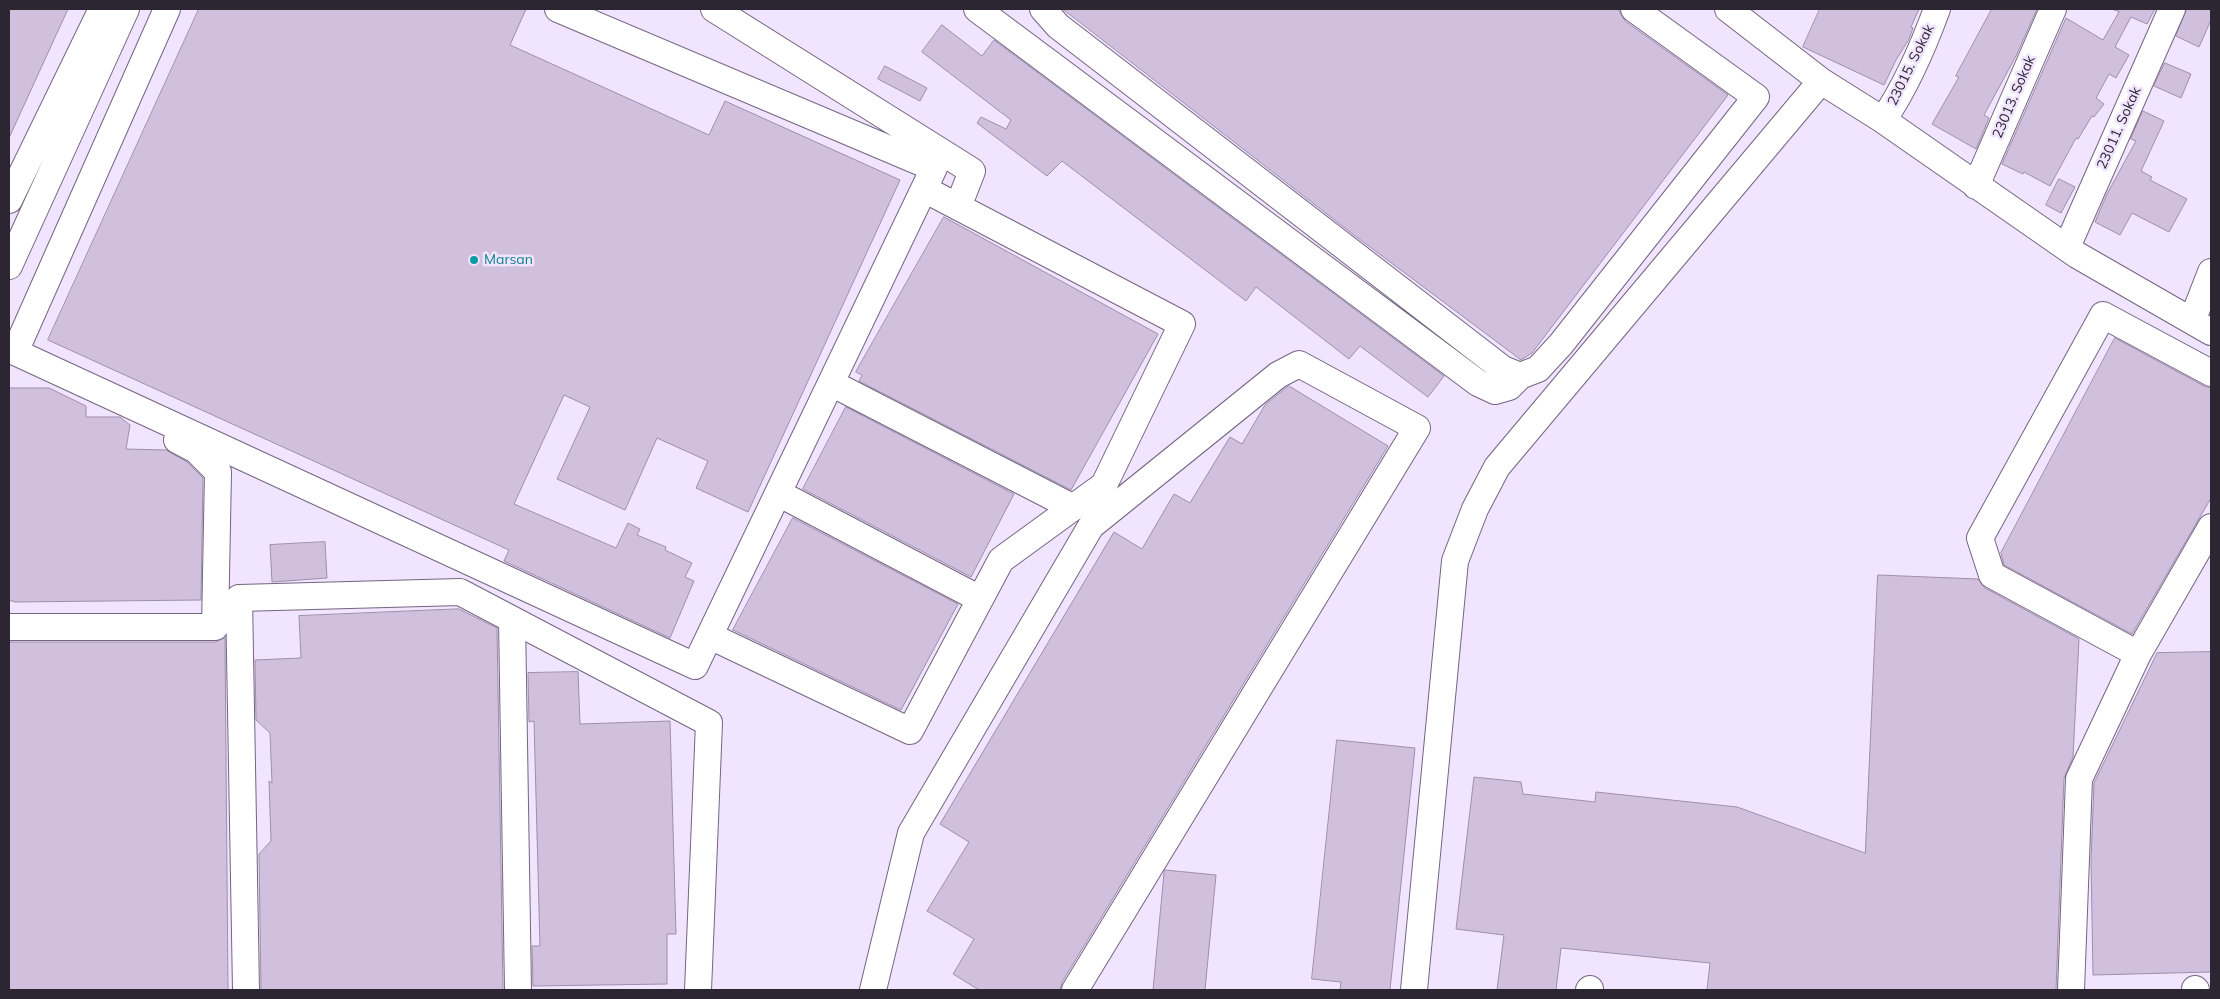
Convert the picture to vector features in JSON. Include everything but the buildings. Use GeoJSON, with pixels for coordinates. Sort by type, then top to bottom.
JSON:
{"type":"FeatureCollection","features":[{"type":"Feature","properties":{"kind":"street"},"geometry":{"type":"LineString","coordinates":[[9,200],[102,9]]}},
{"type":"Feature","properties":{"kind":"street"},"geometry":{"type":"LineString","coordinates":[[9,266],[126,9]]}},
{"type":"Feature","properties":{"kind":"street"},"geometry":{"type":"LineString","coordinates":[[167,9],[15,352],[695,666],[934,168],[574,12]]}},
{"type":"Feature","properties":{"kind":"street"},"geometry":{"type":"LineString","coordinates":[[714,9],[972,171],[958,207]]}},
{"type":"Feature","properties":{"kind":"street"},"geometry":{"type":"LineString","coordinates":[[977,9],[1016,36],[1478,383],[1495,391],[1509,387],[1520,376],[1538,369],[1561,344],[1756,97],[1634,9]]}},
{"type":"Feature","properties":{"kind":"street"},"geometry":{"type":"LineString","coordinates":[[1016,36],[1043,9],[1058,26],[1503,369],[1520,376]]}},
{"type":"Feature","properties":{"kind":"street"},"geometry":{"type":"LineString","coordinates":[[1728,9],[1751,17],[1821,81],[1882,120],[2067,247],[2202,326],[2211,272]]}},
{"type":"Feature","properties":{"kind":"street","name":"23015. Sokak"},"geometry":{"type":"LineString","coordinates":[[1882,120],[1896,101],[1928,35],[1937,9]]}},
{"type":"Feature","properties":{"kind":"street","name":"23013. Sokak"},"geometry":{"type":"LineString","coordinates":[[1976,186],[2052,9]]}},
{"type":"Feature","properties":{"kind":"street","name":"23011. Sokak"},"geometry":{"type":"LineString","coordinates":[[2067,247],[2172,9]]}},
{"type":"Feature","properties":{"kind":"street"},"geometry":{"type":"LineString","coordinates":[[1414,990],[1455,562],[1474,509],[1497,467],[1821,81]]}},
{"type":"Feature","properties":{"kind":"street"},"geometry":{"type":"LineString","coordinates":[[710,636],[910,731],[1001,560],[1104,485],[1182,324],[924,189]]}},
{"type":"Feature","properties":{"kind":"street"},"geometry":{"type":"LineString","coordinates":[[2138,654],[1992,575],[1980,538],[2103,315],[2211,373]]}},
{"type":"Feature","properties":{"kind":"street"},"geometry":{"type":"LineString","coordinates":[[873,990],[911,832],[1091,526],[1278,375],[1299,364],[1417,428],[1076,990]]}},
{"type":"Feature","properties":{"kind":"street"},"geometry":{"type":"LineString","coordinates":[[9,366],[116,410],[196,450],[218,472],[215,627],[9,627]]}},
{"type":"Feature","properties":{"kind":"street"},"geometry":{"type":"LineString","coordinates":[[831,383],[1072,508]]}},
{"type":"Feature","properties":{"kind":"street"},"geometry":{"type":"LineString","coordinates":[[778,493],[980,599]]}},
{"type":"Feature","properties":{"kind":"street"},"geometry":{"type":"LineString","coordinates":[[2071,990],[2079,779],[2138,654],[2211,527]]}},
{"type":"Feature","properties":{"kind":"street"},"geometry":{"type":"LineString","coordinates":[[246,990],[239,598],[460,592],[709,723],[698,990]]}},
{"type":"Feature","properties":{"kind":"street"},"geometry":{"type":"LineString","coordinates":[[512,620],[518,990]]}},
{"type":"Feature","properties":{"kind":"place","name":"Marsan"},"geometry":{"type":"Point","coordinates":[474,260]}}]}
